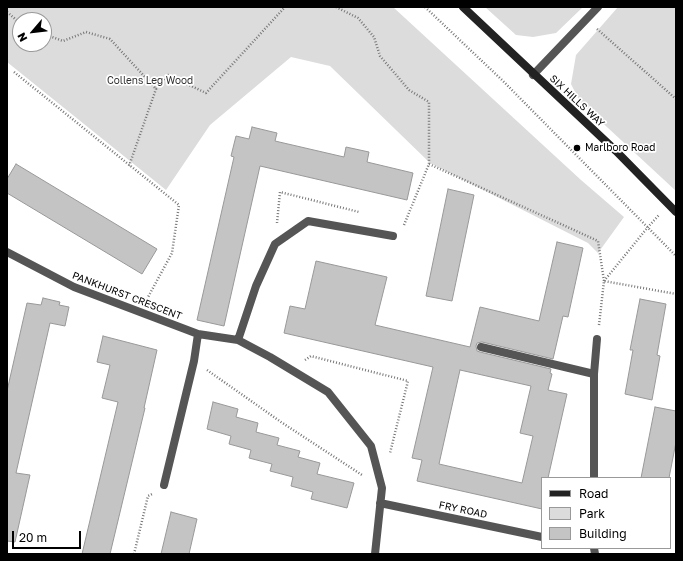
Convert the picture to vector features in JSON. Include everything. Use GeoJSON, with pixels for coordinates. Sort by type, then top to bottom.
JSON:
{"type":"FeatureCollection","features":[{"type":"Feature","properties":{"kind":"street","name":"SIX HILLS WAY"},"geometry":{"type":"LineString","coordinates":[[463,7],[533,75],[616,151],[676,212]]}},
{"type":"Feature","properties":{"kind":"street"},"geometry":{"type":"LineString","coordinates":[[533,75],[598,7]]}},
{"type":"Feature","properties":{"kind":"street"},"geometry":{"type":"LineString","coordinates":[[238,340],[256,286],[275,244],[308,221],[393,236]]}},
{"type":"Feature","properties":{"kind":"street","name":"PANKHURST CRESCENT"},"geometry":{"type":"LineString","coordinates":[[8,255],[74,287],[198,334],[238,340],[270,357],[328,392],[371,446],[382,488],[375,554]]}},
{"type":"Feature","properties":{"kind":"street"},"geometry":{"type":"LineString","coordinates":[[164,486],[194,361],[198,334]]}},
{"type":"Feature","properties":{"kind":"street"},"geometry":{"type":"LineString","coordinates":[[594,477],[594,374],[597,339]]}},
{"type":"Feature","properties":{"kind":"street"},"geometry":{"type":"LineString","coordinates":[[481,347],[594,374]]}},
{"type":"Feature","properties":{"kind":"street","name":"FRY ROAD"},"geometry":{"type":"LineString","coordinates":[[380,503],[541,537]]}},
{"type":"Feature","properties":{"kind":"path"},"geometry":{"type":"LineString","coordinates":[[129,166],[156,90],[168,75],[206,92],[285,7]]}},
{"type":"Feature","properties":{"kind":"path"},"geometry":{"type":"LineString","coordinates":[[336,7],[358,18],[374,37],[380,56],[409,90],[429,102],[429,164],[405,224],[393,236]]}},
{"type":"Feature","properties":{"kind":"path"},"geometry":{"type":"LineString","coordinates":[[425,7],[503,81],[676,256]]}},
{"type":"Feature","properties":{"kind":"path"},"geometry":{"type":"LineString","coordinates":[[586,20],[676,99]]}},
{"type":"Feature","properties":{"kind":"path"},"geometry":{"type":"LineString","coordinates":[[52,37],[63,41],[86,32],[110,39],[156,90]]}},
{"type":"Feature","properties":{"kind":"path"},"geometry":{"type":"LineString","coordinates":[[14,72],[179,205],[172,253],[140,312]]}},
{"type":"Feature","properties":{"kind":"path"},"geometry":{"type":"LineString","coordinates":[[429,164],[598,241],[604,281],[597,339]]}},
{"type":"Feature","properties":{"kind":"path"},"geometry":{"type":"LineString","coordinates":[[604,281],[648,227],[669,205]]}},
{"type":"Feature","properties":{"kind":"path"},"geometry":{"type":"LineString","coordinates":[[604,281],[676,294]]}},
{"type":"Feature","properties":{"kind":"path"},"geometry":{"type":"LineString","coordinates":[[134,554],[148,496],[164,486]]}},
{"type":"Feature","properties":{"kind":"green space","name":"Collens Leg Wood"},"geometry":{"type":"Polygon","coordinates":[[[7,7],[393,7],[581,180],[624,217],[598,253],[588,243],[430,163],[330,66],[291,57],[210,125],[166,190],[7,62],[7,7]]]}},
{"type":"Feature","properties":{"kind":"green space"},"geometry":{"type":"Polygon","coordinates":[[[485,7],[583,7],[556,33],[533,37],[516,35],[485,7]]]}},
{"type":"Feature","properties":{"kind":"green space"},"geometry":{"type":"Polygon","coordinates":[[[618,7],[676,7],[676,191],[580,102],[571,84],[576,55],[618,7]]]}},
{"type":"Feature","properties":{"kind":"building"},"geometry":{"type":"Polygon","coordinates":[[[252,127],[277,133],[275,141],[344,157],[346,147],[369,152],[367,162],[413,173],[407,200],[260,166],[224,326],[197,320],[234,157],[231,156],[236,136],[249,139],[252,127]]]}},
{"type":"Feature","properties":{"kind":"building"},"geometry":{"type":"Polygon","coordinates":[[[16,164],[157,249],[142,274],[7,193],[7,179],[16,164]]]}},
{"type":"Feature","properties":{"kind":"building"},"geometry":{"type":"Polygon","coordinates":[[[448,189],[474,195],[452,301],[426,296],[448,189]]]}},
{"type":"Feature","properties":{"kind":"building"},"geometry":{"type":"Polygon","coordinates":[[[557,242],[583,248],[568,317],[563,316],[553,359],[482,342],[477,343],[476,346],[477,351],[480,352],[551,369],[550,373],[552,374],[548,390],[567,394],[548,477],[541,477],[541,509],[417,481],[422,460],[412,458],[433,367],[284,333],[290,306],[305,309],[316,261],[387,277],[375,325],[470,347],[480,307],[539,321],[557,242]],[[460,370],[439,464],[522,483],[533,436],[520,433],[531,386],[460,370]]]}},
{"type":"Feature","properties":{"kind":"building"},"geometry":{"type":"Polygon","coordinates":[[[43,298],[60,302],[59,305],[69,307],[65,326],[50,323],[16,473],[30,475],[15,542],[7,541],[7,391],[27,303],[41,305],[43,298]]]}},
{"type":"Feature","properties":{"kind":"building"},"geometry":{"type":"Polygon","coordinates":[[[640,299],[666,304],[657,355],[660,356],[652,400],[625,394],[633,350],[630,350],[640,299]]]}},
{"type":"Feature","properties":{"kind":"building"},"geometry":{"type":"Polygon","coordinates":[[[103,336],[157,350],[145,408],[110,554],[82,554],[118,402],[102,398],[110,365],[97,362],[103,336]]]}},
{"type":"Feature","properties":{"kind":"building"},"geometry":{"type":"Polygon","coordinates":[[[213,402],[238,409],[236,417],[258,423],[256,432],[279,438],[277,445],[300,451],[298,457],[320,463],[317,474],[354,483],[347,508],[311,499],[313,492],[291,486],[293,477],[270,471],[272,464],[249,458],[251,450],[229,444],[231,436],[207,429],[213,402]]]}},
{"type":"Feature","properties":{"kind":"building"},"geometry":{"type":"Polygon","coordinates":[[[655,407],[676,411],[676,442],[669,477],[641,477],[655,407]]]}},
{"type":"Feature","properties":{"kind":"building"},"geometry":{"type":"Polygon","coordinates":[[[171,512],[197,519],[189,554],[161,554],[171,512]]]}},
{"type":"Feature","properties":{"kind":"place","name":"Marlboro Road"},"geometry":{"type":"Point","coordinates":[577,148]}}]}
